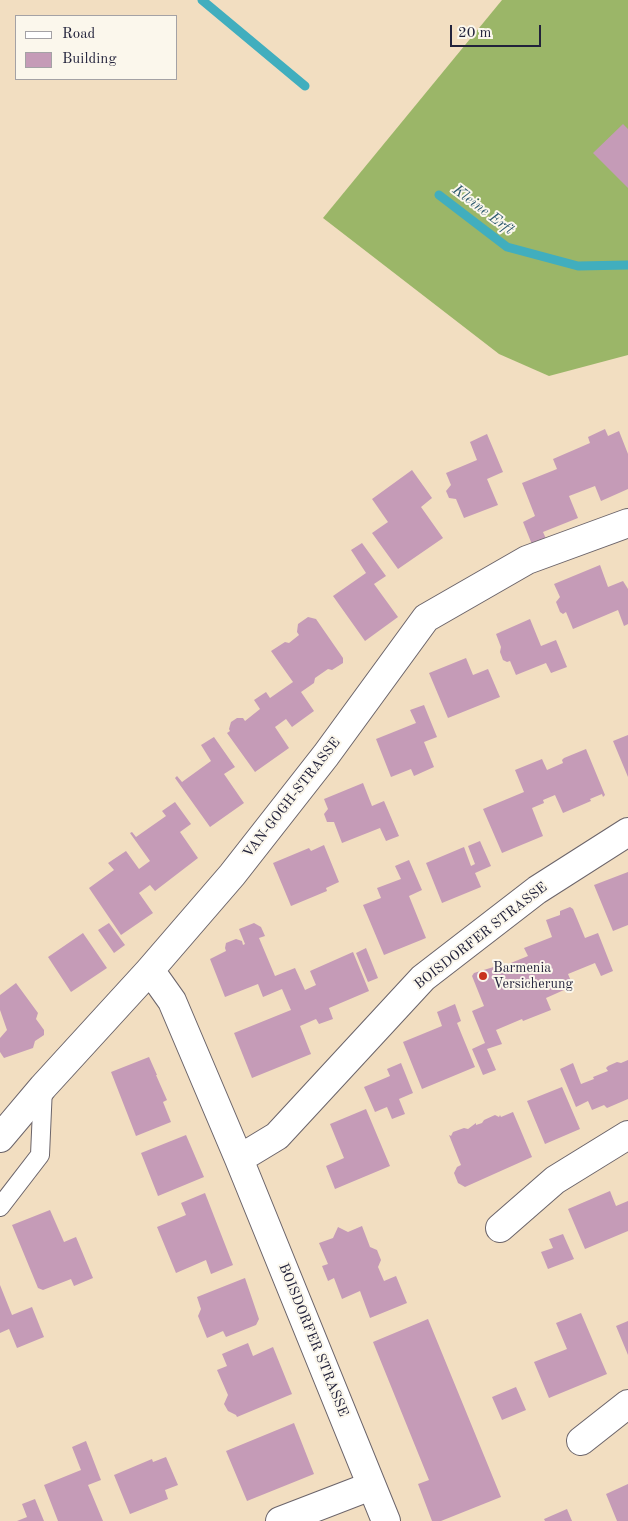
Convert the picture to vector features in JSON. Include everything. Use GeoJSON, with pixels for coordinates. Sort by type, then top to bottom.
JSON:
{"type":"FeatureCollection","features":[{"type":"Feature","properties":{"kind":"street","name":"VAN-GOGH-STRASSE"},"geometry":{"type":"LineString","coordinates":[[0,1138],[232,875],[326,755],[426,618],[527,560],[628,523]]}},
{"type":"Feature","properties":{"kind":"street","name":"BOISDORFER STRASSE"},"geometry":{"type":"LineString","coordinates":[[239,1159],[277,1136],[423,978],[537,890],[628,832]]}},
{"type":"Feature","properties":{"kind":"street","name":"BOISDORFER STRASSE"},"geometry":{"type":"LineString","coordinates":[[150,970],[172,1001],[239,1159],[386,1521]]}},
{"type":"Feature","properties":{"kind":"street"},"geometry":{"type":"LineString","coordinates":[[500,1228],[555,1180],[628,1135]]}},
{"type":"Feature","properties":{"kind":"street"},"geometry":{"type":"LineString","coordinates":[[581,1441],[628,1404]]}},
{"type":"Feature","properties":{"kind":"street"},"geometry":{"type":"LineString","coordinates":[[280,1521],[371,1486]]}},
{"type":"Feature","properties":{"kind":"lane"},"geometry":{"type":"LineString","coordinates":[[0,1206],[40,1155],[43,1087]]}},
{"type":"Feature","properties":{"kind":"green space"},"geometry":{"type":"Polygon","coordinates":[[[502,0],[628,0],[628,355],[549,376],[499,354],[323,218],[502,0]]]}},
{"type":"Feature","properties":{"kind":"building"},"geometry":{"type":"Polygon","coordinates":[[[623,124],[628,129],[628,188],[593,153],[623,124]]]}},
{"type":"Feature","properties":{"kind":"building"},"geometry":{"type":"Polygon","coordinates":[[[605,429],[608,436],[619,431],[628,454],[628,489],[601,501],[595,486],[569,496],[578,518],[543,532],[547,541],[533,547],[523,522],[535,516],[522,483],[557,469],[553,459],[590,443],[588,437],[605,429]]]}},
{"type":"Feature","properties":{"kind":"building"},"geometry":{"type":"Polygon","coordinates":[[[487,434],[503,472],[487,479],[498,505],[464,518],[456,499],[449,498],[446,491],[451,485],[446,473],[477,460],[470,442],[487,434]]]}},
{"type":"Feature","properties":{"kind":"building"},"geometry":{"type":"Polygon","coordinates":[[[412,470],[432,498],[421,507],[443,538],[398,569],[372,533],[388,522],[372,499],[412,470]]]}},
{"type":"Feature","properties":{"kind":"building"},"geometry":{"type":"Polygon","coordinates":[[[362,543],[386,576],[374,584],[398,617],[365,641],[333,596],[366,573],[351,550],[362,543]]]}},
{"type":"Feature","properties":{"kind":"building"},"geometry":{"type":"Polygon","coordinates":[[[600,565],[608,587],[623,581],[628,589],[628,624],[624,626],[618,610],[573,629],[566,612],[563,614],[560,612],[556,602],[560,597],[554,584],[600,565]]]}},
{"type":"Feature","properties":{"kind":"building"},"geometry":{"type":"Polygon","coordinates":[[[308,617],[316,619],[343,658],[343,663],[332,670],[328,669],[315,678],[314,683],[301,692],[314,711],[292,727],[286,719],[275,727],[289,748],[255,772],[227,733],[230,731],[231,722],[237,718],[243,718],[245,721],[260,709],[254,700],[266,692],[270,698],[293,682],[271,651],[285,642],[289,643],[299,635],[297,632],[298,624],[308,617]]]}},
{"type":"Feature","properties":{"kind":"building"},"geometry":{"type":"Polygon","coordinates":[[[530,619],[541,646],[556,640],[567,667],[551,673],[546,663],[516,675],[510,661],[503,660],[496,634],[530,619]]]}},
{"type":"Feature","properties":{"kind":"building"},"geometry":{"type":"Polygon","coordinates":[[[466,658],[473,675],[488,669],[500,697],[448,718],[429,673],[466,658]]]}},
{"type":"Feature","properties":{"kind":"building"},"geometry":{"type":"Polygon","coordinates":[[[424,705],[437,737],[424,742],[434,767],[414,776],[411,769],[391,777],[376,739],[416,723],[410,710],[424,705]]]}},
{"type":"Feature","properties":{"kind":"building"},"geometry":{"type":"Polygon","coordinates":[[[628,735],[628,777],[613,741],[628,735]]]}},
{"type":"Feature","properties":{"kind":"building"},"geometry":{"type":"Polygon","coordinates":[[[214,737],[235,767],[224,774],[244,803],[210,827],[175,778],[177,776],[182,782],[211,761],[201,745],[214,737]]]}},
{"type":"Feature","properties":{"kind":"building"},"geometry":{"type":"Polygon","coordinates":[[[586,749],[605,795],[603,797],[602,794],[590,799],[591,801],[563,813],[555,795],[543,800],[544,803],[532,808],[543,836],[502,853],[483,809],[524,792],[515,770],[542,759],[547,770],[563,763],[562,760],[564,758],[586,749]]]}},
{"type":"Feature","properties":{"kind":"building"},"geometry":{"type":"Polygon","coordinates":[[[363,783],[372,806],[384,801],[399,836],[386,841],[380,828],[342,843],[334,822],[327,822],[324,814],[328,809],[324,799],[363,783]]]}},
{"type":"Feature","properties":{"kind":"building"},"geometry":{"type":"Polygon","coordinates":[[[175,802],[191,824],[180,832],[198,858],[155,891],[150,885],[139,893],[153,913],[121,935],[89,888],[114,870],[108,863],[126,851],[139,869],[150,861],[130,833],[132,832],[136,837],[166,816],[162,811],[175,802]]]}},
{"type":"Feature","properties":{"kind":"building"},"geometry":{"type":"Polygon","coordinates":[[[480,841],[491,866],[475,873],[481,887],[442,903],[426,863],[464,847],[471,866],[475,864],[468,846],[480,841]]]}},
{"type":"Feature","properties":{"kind":"building"},"geometry":{"type":"Polygon","coordinates":[[[324,845],[339,882],[326,888],[327,891],[291,906],[273,863],[309,848],[311,851],[324,845]]]}},
{"type":"Feature","properties":{"kind":"building"},"geometry":{"type":"Polygon","coordinates":[[[409,860],[422,890],[409,896],[426,938],[384,955],[363,905],[381,898],[377,888],[401,879],[395,866],[409,860]]]}},
{"type":"Feature","properties":{"kind":"building"},"geometry":{"type":"Polygon","coordinates":[[[628,872],[628,925],[613,931],[594,885],[628,872]]]}},
{"type":"Feature","properties":{"kind":"building"},"geometry":{"type":"Polygon","coordinates":[[[570,907],[573,909],[585,938],[598,933],[613,971],[601,976],[595,963],[568,974],[573,986],[546,998],[551,1010],[496,1030],[502,1044],[487,1049],[496,1070],[483,1075],[472,1049],[485,1043],[472,1011],[484,1006],[472,976],[474,973],[500,965],[501,967],[528,956],[524,948],[552,937],[546,920],[560,915],[560,911],[570,907]]]}},
{"type":"Feature","properties":{"kind":"building"},"geometry":{"type":"Polygon","coordinates":[[[109,923],[125,945],[114,953],[98,930],[109,923]]]}},
{"type":"Feature","properties":{"kind":"building"},"geometry":{"type":"Polygon","coordinates":[[[254,923],[261,927],[265,936],[259,938],[275,976],[295,968],[305,990],[316,985],[310,971],[353,952],[369,991],[329,1008],[333,1019],[319,1024],[316,1019],[300,1026],[311,1054],[252,1078],[234,1033],[291,1010],[282,989],[263,997],[258,984],[225,997],[210,959],[226,951],[226,943],[236,939],[242,941],[243,945],[245,944],[239,929],[254,923]]]}},
{"type":"Feature","properties":{"kind":"building"},"geometry":{"type":"Polygon","coordinates":[[[83,933],[107,968],[71,992],[48,957],[83,933]]]}},
{"type":"Feature","properties":{"kind":"building"},"geometry":{"type":"Polygon","coordinates":[[[366,948],[378,978],[368,982],[356,953],[366,948]]]}},
{"type":"Feature","properties":{"kind":"building"},"geometry":{"type":"Polygon","coordinates":[[[16,983],[38,1013],[36,1019],[44,1030],[44,1035],[35,1041],[33,1048],[4,1058],[0,1052],[0,1038],[7,1030],[0,1010],[0,995],[16,983]]]}},
{"type":"Feature","properties":{"kind":"building"},"geometry":{"type":"Polygon","coordinates":[[[455,1004],[461,1021],[457,1023],[475,1067],[422,1089],[403,1042],[442,1026],[437,1012],[455,1004]]]}},
{"type":"Feature","properties":{"kind":"building"},"geometry":{"type":"Polygon","coordinates":[[[149,1057],[167,1100],[163,1102],[171,1122],[136,1136],[111,1072],[149,1057]]]}},
{"type":"Feature","properties":{"kind":"building"},"geometry":{"type":"Polygon","coordinates":[[[628,1060],[628,1099],[607,1108],[604,1105],[592,1110],[588,1101],[576,1107],[560,1069],[573,1063],[581,1084],[608,1071],[606,1068],[608,1066],[628,1060]]]}},
{"type":"Feature","properties":{"kind":"building"},"geometry":{"type":"Polygon","coordinates":[[[401,1063],[413,1093],[399,1099],[405,1114],[392,1119],[387,1107],[375,1112],[364,1087],[390,1076],[387,1069],[401,1063]]]}},
{"type":"Feature","properties":{"kind":"building"},"geometry":{"type":"Polygon","coordinates":[[[562,1087],[580,1129],[545,1144],[527,1101],[562,1087]]]}},
{"type":"Feature","properties":{"kind":"building"},"geometry":{"type":"Polygon","coordinates":[[[366,1109],[390,1166],[335,1189],[326,1166],[344,1158],[330,1124],[366,1109]]]}},
{"type":"Feature","properties":{"kind":"building"},"geometry":{"type":"Polygon","coordinates":[[[513,1112],[532,1157],[465,1187],[458,1183],[454,1173],[457,1167],[461,1165],[449,1135],[451,1136],[453,1132],[464,1128],[468,1129],[476,1123],[476,1125],[482,1123],[484,1120],[495,1115],[499,1117],[500,1115],[501,1117],[513,1112]]]}},
{"type":"Feature","properties":{"kind":"building"},"geometry":{"type":"Polygon","coordinates":[[[186,1135],[204,1177],[158,1196],[141,1153],[186,1135]]]}},
{"type":"Feature","properties":{"kind":"building"},"geometry":{"type":"Polygon","coordinates":[[[610,1191],[616,1206],[628,1201],[628,1231],[585,1249],[568,1209],[610,1191]]]}},
{"type":"Feature","properties":{"kind":"building"},"geometry":{"type":"Polygon","coordinates":[[[205,1193],[233,1265],[211,1274],[206,1260],[176,1273],[157,1227],[186,1215],[181,1203],[205,1193]]]}},
{"type":"Feature","properties":{"kind":"building"},"geometry":{"type":"Polygon","coordinates":[[[50,1210],[64,1242],[76,1237],[93,1278],[74,1286],[71,1279],[43,1290],[38,1288],[12,1225],[50,1210]]]}},
{"type":"Feature","properties":{"kind":"building"},"geometry":{"type":"Polygon","coordinates":[[[362,1226],[370,1247],[377,1250],[381,1260],[378,1267],[384,1281],[396,1276],[407,1303],[370,1318],[360,1291],[342,1299],[334,1278],[328,1281],[322,1266],[328,1264],[319,1243],[333,1238],[338,1227],[348,1232],[362,1226]]]}},
{"type":"Feature","properties":{"kind":"building"},"geometry":{"type":"Polygon","coordinates":[[[563,1234],[574,1259],[548,1269],[541,1252],[553,1248],[549,1239],[563,1234]]]}},
{"type":"Feature","properties":{"kind":"building"},"geometry":{"type":"Polygon","coordinates":[[[245,1278],[259,1319],[256,1325],[226,1337],[223,1331],[207,1338],[198,1316],[201,1309],[197,1297],[245,1278]]]}},
{"type":"Feature","properties":{"kind":"building"},"geometry":{"type":"Polygon","coordinates":[[[0,1285],[12,1315],[32,1307],[44,1337],[17,1348],[9,1329],[0,1333],[0,1285]]]}},
{"type":"Feature","properties":{"kind":"building"},"geometry":{"type":"Polygon","coordinates":[[[581,1313],[607,1374],[549,1398],[534,1362],[567,1349],[556,1323],[581,1313]]]}},
{"type":"Feature","properties":{"kind":"building"},"geometry":{"type":"Polygon","coordinates":[[[428,1319],[501,1497],[441,1521],[432,1521],[418,1484],[429,1480],[373,1342],[428,1319]]]}},
{"type":"Feature","properties":{"kind":"building"},"geometry":{"type":"Polygon","coordinates":[[[628,1321],[628,1355],[616,1326],[628,1321]]]}},
{"type":"Feature","properties":{"kind":"building"},"geometry":{"type":"Polygon","coordinates":[[[248,1343],[253,1356],[273,1347],[292,1394],[237,1417],[228,1411],[224,1404],[228,1395],[217,1370],[227,1366],[222,1354],[248,1343]]]}},
{"type":"Feature","properties":{"kind":"building"},"geometry":{"type":"Polygon","coordinates":[[[516,1387],[526,1410],[502,1420],[492,1397],[516,1387]]]}},
{"type":"Feature","properties":{"kind":"building"},"geometry":{"type":"Polygon","coordinates":[[[294,1423],[314,1474],[247,1501],[226,1451],[294,1423]]]}},
{"type":"Feature","properties":{"kind":"building"},"geometry":{"type":"Polygon","coordinates":[[[86,1441],[101,1480],[88,1485],[103,1521],[58,1521],[44,1485],[81,1470],[72,1447],[86,1441]]]}},
{"type":"Feature","properties":{"kind":"building"},"geometry":{"type":"Polygon","coordinates":[[[166,1457],[178,1485],[165,1490],[168,1499],[130,1514],[114,1475],[152,1459],[153,1462],[166,1457]]]}},
{"type":"Feature","properties":{"kind":"building"},"geometry":{"type":"Polygon","coordinates":[[[628,1484],[628,1521],[617,1521],[606,1494],[628,1484]]]}},
{"type":"Feature","properties":{"kind":"building"},"geometry":{"type":"Polygon","coordinates":[[[35,1499],[44,1521],[17,1521],[27,1517],[22,1504],[35,1499]]]}},
{"type":"Feature","properties":{"kind":"building"},"geometry":{"type":"Polygon","coordinates":[[[567,1509],[572,1521],[545,1521],[544,1519],[567,1509]]]}},
{"type":"Feature","properties":{"kind":"waterway","name":"Kleine Erft"},"geometry":{"type":"LineString","coordinates":[[202,0],[305,86]]}},
{"type":"Feature","properties":{"kind":"waterway","name":"Kleine Erft"},"geometry":{"type":"LineString","coordinates":[[439,195],[507,247],[578,266],[628,265]]}},
{"type":"Feature","properties":{"kind":"place","name":"Barmenia Versicherung"},"geometry":{"type":"Point","coordinates":[483,976]}}]}
